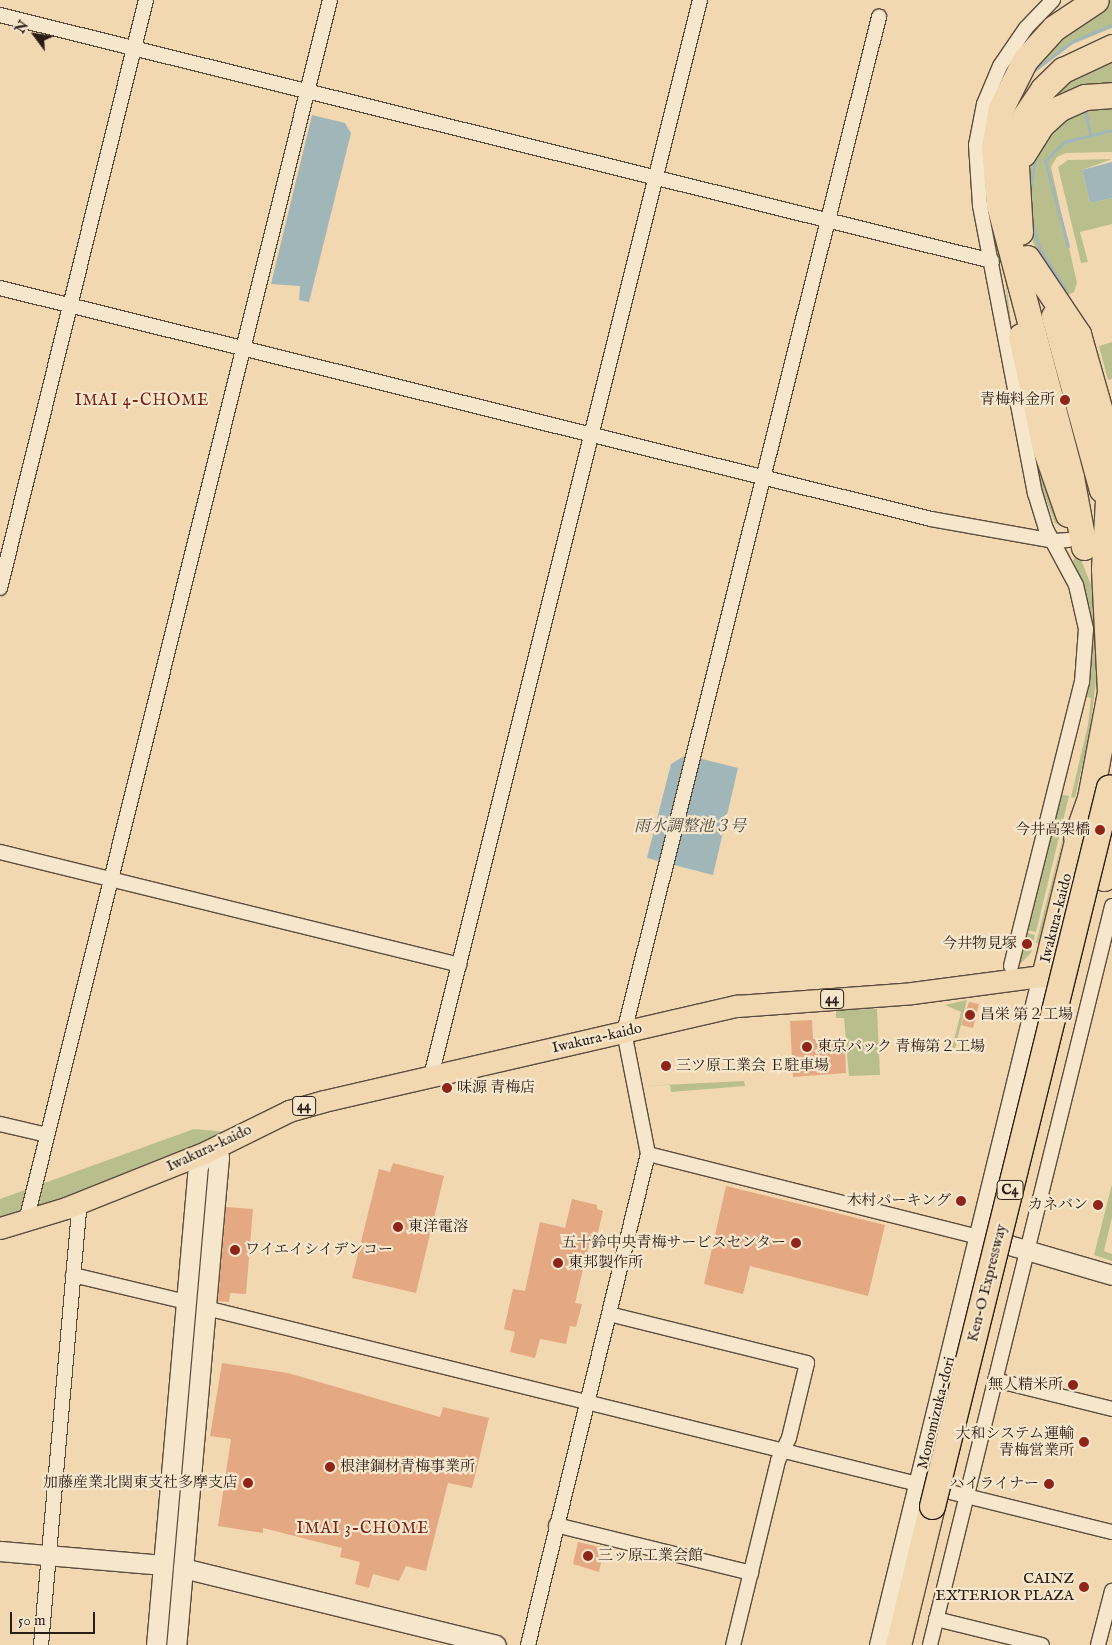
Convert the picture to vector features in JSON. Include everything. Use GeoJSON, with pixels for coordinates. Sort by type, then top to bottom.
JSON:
{"type":"FeatureCollection","features":[{"type":"Feature","properties":{"kind":"highway"},"geometry":{"type":"LineString","coordinates":[[1076,837],[1077,808],[1091,753],[1104,659],[1098,587],[1069,543],[1054,446],[1015,286],[1018,222],[1006,184],[996,130],[1014,78],[1046,36],[1096,0]]}},
{"type":"Feature","properties":{"kind":"highway"},"geometry":{"type":"LineString","coordinates":[[1006,184],[1004,139],[1029,90],[1064,57],[1112,36]]}},
{"type":"Feature","properties":{"kind":"highway"},"geometry":{"type":"LineString","coordinates":[[1006,184],[1018,134],[1039,95],[1075,62],[1112,47]]}},
{"type":"Feature","properties":{"kind":"highway"},"geometry":{"type":"LineString","coordinates":[[1006,184],[1030,141],[1052,114],[1076,100],[1112,95]]}},
{"type":"Feature","properties":{"kind":"highway"},"geometry":{"type":"LineString","coordinates":[[1016,261],[1050,295],[1079,364],[1108,481],[1104,570],[1110,692],[1092,790],[1076,837]]}},
{"type":"Feature","properties":{"kind":"highway"},"geometry":{"type":"LineString","coordinates":[[1016,261],[1071,477],[1069,543]]}},
{"type":"Feature","properties":{"kind":"highway"},"geometry":{"type":"LineString","coordinates":[[1016,261],[1104,570]]}},
{"type":"Feature","properties":{"kind":"highway"},"geometry":{"type":"LineString","coordinates":[[1050,295],[1047,319],[1106,519]]}},
{"type":"Feature","properties":{"kind":"highway","name":"Ken-O Expressway"},"geometry":{"type":"LineString","coordinates":[[898,1645],[949,1504],[1111,781]]}},
{"type":"Feature","properties":{"kind":"highway","name":"Ken-O Expressway"},"geometry":{"type":"LineString","coordinates":[[915,1645],[1112,846]]}},
{"type":"Feature","properties":{"kind":"main road","name":"Iwakura-kaido"},"geometry":{"type":"LineString","coordinates":[[0,1228],[80,1202],[206,1152],[289,1111],[431,1076],[753,1004],[912,993],[1042,976],[1076,837]]}},
{"type":"Feature","properties":{"kind":"main road"},"geometry":{"type":"LineString","coordinates":[[1076,837],[1112,846]]}},
{"type":"Feature","properties":{"kind":"street"},"geometry":{"type":"LineString","coordinates":[[0,588],[146,0]]}},
{"type":"Feature","properties":{"kind":"street"},"geometry":{"type":"LineString","coordinates":[[26,1221],[330,0]]}},
{"type":"Feature","properties":{"kind":"street"},"geometry":{"type":"LineString","coordinates":[[431,1076],[700,0]]}},
{"type":"Feature","properties":{"kind":"street"},"geometry":{"type":"LineString","coordinates":[[1012,966],[1086,655],[1083,610],[1069,543],[1046,529],[1035,494],[1005,347],[1016,261],[977,186],[979,124],[991,84],[1010,48],[1053,0]]}},
{"type":"Feature","properties":{"kind":"street"},"geometry":{"type":"LineString","coordinates":[[0,15],[828,222],[1016,261]]}},
{"type":"Feature","properties":{"kind":"street"},"geometry":{"type":"LineString","coordinates":[[528,1645],[648,1154],[624,1032],[765,478],[879,17]]}},
{"type":"Feature","properties":{"kind":"street"},"geometry":{"type":"LineString","coordinates":[[0,288],[931,518],[1069,543]]}},
{"type":"Feature","properties":{"kind":"street"},"geometry":{"type":"LineString","coordinates":[[0,852],[459,965]]}},
{"type":"Feature","properties":{"kind":"street"},"geometry":{"type":"LineString","coordinates":[[930,1645],[936,1619],[949,1504],[995,1380],[1112,906]]}},
{"type":"Feature","properties":{"kind":"street","name":"Monomizuka-dori"},"geometry":{"type":"LineString","coordinates":[[879,1645],[980,1237],[1042,976]]}},
{"type":"Feature","properties":{"kind":"street"},"geometry":{"type":"LineString","coordinates":[[0,1124],[47,1135]]}},
{"type":"Feature","properties":{"kind":"street"},"geometry":{"type":"LineString","coordinates":[[156,1645],[198,1166],[206,1152],[219,1157],[176,1645]]}},
{"type":"Feature","properties":{"kind":"street"},"geometry":{"type":"LineString","coordinates":[[648,1154],[980,1237],[1112,1275]]}},
{"type":"Feature","properties":{"kind":"street"},"geometry":{"type":"LineString","coordinates":[[41,1645],[80,1202]]}},
{"type":"Feature","properties":{"kind":"street"},"geometry":{"type":"LineString","coordinates":[[73,1275],[186,1302]]}},
{"type":"Feature","properties":{"kind":"street"},"geometry":{"type":"LineString","coordinates":[[206,1308],[919,1484],[949,1504],[1112,1532]]}},
{"type":"Feature","properties":{"kind":"street"},"geometry":{"type":"LineString","coordinates":[[609,1314],[807,1363],[733,1645]]}},
{"type":"Feature","properties":{"kind":"street"},"geometry":{"type":"LineString","coordinates":[[995,1380],[1112,1409]]}},
{"type":"Feature","properties":{"kind":"street"},"geometry":{"type":"LineString","coordinates":[[175,1426],[196,1428]]}},
{"type":"Feature","properties":{"kind":"street"},"geometry":{"type":"LineString","coordinates":[[556,1526],[751,1573]]}},
{"type":"Feature","properties":{"kind":"street"},"geometry":{"type":"LineString","coordinates":[[0,1551],[162,1565]]}},
{"type":"Feature","properties":{"kind":"street"},"geometry":{"type":"LineString","coordinates":[[183,1568],[496,1645]]}},
{"type":"Feature","properties":{"kind":"street"},"geometry":{"type":"LineString","coordinates":[[1098,1645],[1112,1591]]}},
{"type":"Feature","properties":{"kind":"street"},"geometry":{"type":"LineString","coordinates":[[936,1619],[1042,1645]]}},
{"type":"Feature","properties":{"kind":"green space"},"geometry":{"type":"Polygon","coordinates":[[[1107,0],[1112,0],[1112,28],[1063,48],[1027,79],[1028,65],[1107,0]]]}},
{"type":"Feature","properties":{"kind":"green space"},"geometry":{"type":"Polygon","coordinates":[[[1112,55],[1112,89],[1029,126],[1055,88],[1112,55]]]}},
{"type":"Feature","properties":{"kind":"green space"},"geometry":{"type":"Polygon","coordinates":[[[1112,103],[1112,152],[1066,153],[1057,157],[1051,167],[1077,283],[1074,292],[1066,296],[1038,255],[1031,237],[1027,175],[1030,162],[1034,150],[1065,114],[1112,103]]]}},
{"type":"Feature","properties":{"kind":"green space"},"geometry":{"type":"Polygon","coordinates":[[[1112,159],[1082,170],[1090,203],[1112,198],[1112,224],[1080,232],[1088,262],[1081,263],[1058,167],[1068,160],[1112,159]]]}},
{"type":"Feature","properties":{"kind":"green space"},"geometry":{"type":"Polygon","coordinates":[[[1005,274],[1014,347],[1066,527],[1055,523],[1042,489],[1009,327],[1005,274]]]}},
{"type":"Feature","properties":{"kind":"green space"},"geometry":{"type":"Polygon","coordinates":[[[1112,342],[1112,379],[1108,380],[1099,346],[1112,342]]]}},
{"type":"Feature","properties":{"kind":"green space"},"geometry":{"type":"Polygon","coordinates":[[[1078,552],[1093,590],[1099,655],[1090,731],[1075,798],[1071,797],[1088,725],[1091,698],[1083,696],[1094,637],[1089,605],[1073,561],[1078,552]]]}},
{"type":"Feature","properties":{"kind":"green space"},"geometry":{"type":"Polygon","coordinates":[[[1059,794],[1069,796],[1036,932],[1025,930],[1059,794]]]}},
{"type":"Feature","properties":{"kind":"green space"},"geometry":{"type":"Polygon","coordinates":[[[1069,814],[1039,943],[1036,943],[1069,814]]]}},
{"type":"Feature","properties":{"kind":"green space","name":"今井物見塚"},"geometry":{"type":"Polygon","coordinates":[[[1024,932],[1035,935],[1031,953],[1018,966],[1024,932]]]}},
{"type":"Feature","properties":{"kind":"green space"},"geometry":{"type":"Polygon","coordinates":[[[967,1000],[954,1053],[951,1052],[961,1012],[945,1005],[967,1000]]]}},
{"type":"Feature","properties":{"kind":"green space"},"geometry":{"type":"Polygon","coordinates":[[[877,1009],[880,1075],[849,1076],[844,1018],[836,1018],[836,1010],[877,1009]]]}},
{"type":"Feature","properties":{"kind":"green space"},"geometry":{"type":"Polygon","coordinates":[[[744,1081],[745,1086],[671,1092],[670,1085],[642,1086],[744,1081]]]}},
{"type":"Feature","properties":{"kind":"green space"},"geometry":{"type":"Polygon","coordinates":[[[194,1129],[228,1132],[41,1207],[0,1219],[0,1199],[194,1129]]]}},
{"type":"Feature","properties":{"kind":"green space"},"geometry":{"type":"Polygon","coordinates":[[[1112,1184],[1112,1217],[1104,1251],[1112,1254],[1112,1261],[1094,1255],[1112,1184]]]}},
{"type":"Feature","properties":{"kind":"water"},"geometry":{"type":"Polygon","coordinates":[[[312,115],[345,123],[351,133],[309,302],[299,300],[300,286],[271,284],[312,115]]]}},
{"type":"Feature","properties":{"kind":"water"},"geometry":{"type":"Polygon","coordinates":[[[1112,162],[1112,198],[1090,203],[1082,170],[1112,162]]]}},
{"type":"Feature","properties":{"kind":"water","name":"雨水調整池３号"},"geometry":{"type":"Polygon","coordinates":[[[686,755],[738,768],[713,875],[647,858],[671,764],[686,755]]]}},
{"type":"Feature","properties":{"kind":"building","name":"昌栄 第２工場"},"geometry":{"type":"Polygon","coordinates":[[[969,1002],[979,1004],[973,1028],[961,1025],[969,1002]]]}},
{"type":"Feature","properties":{"kind":"building","name":"東京パック 青梅第２工場"},"geometry":{"type":"Polygon","coordinates":[[[812,1020],[813,1039],[823,1039],[823,1044],[845,1043],[846,1073],[793,1077],[790,1021],[812,1020]]]}},
{"type":"Feature","properties":{"kind":"building","name":"東洋電溶"},"geometry":{"type":"Polygon","coordinates":[[[393,1163],[444,1176],[416,1293],[352,1278],[379,1169],[390,1172],[393,1163]]]}},
{"type":"Feature","properties":{"kind":"building","name":"五十鈴中央青梅サービスセンター"},"geometry":{"type":"Polygon","coordinates":[[[726,1186],[885,1225],[868,1296],[750,1266],[743,1294],[704,1284],[726,1186]]]}},
{"type":"Feature","properties":{"kind":"building","name":"東邦製作所"},"geometry":{"type":"Polygon","coordinates":[[[572,1199],[597,1205],[597,1209],[603,1211],[597,1237],[591,1236],[575,1303],[582,1304],[576,1327],[570,1326],[566,1344],[540,1339],[535,1358],[510,1352],[515,1332],[504,1329],[513,1289],[525,1291],[540,1222],[565,1228],[572,1199]]]}},
{"type":"Feature","properties":{"kind":"building","name":"ワイエイシイデンコー"},"geometry":{"type":"Polygon","coordinates":[[[226,1207],[253,1209],[246,1294],[230,1293],[229,1302],[218,1301],[226,1207]]]}},
{"type":"Feature","properties":{"kind":"building"},"geometry":{"type":"Polygon","coordinates":[[[222,1363],[288,1373],[440,1417],[443,1407],[489,1418],[472,1488],[448,1483],[426,1571],[406,1566],[399,1581],[373,1574],[369,1588],[355,1584],[360,1562],[340,1557],[342,1548],[263,1528],[263,1533],[218,1526],[231,1439],[210,1436],[222,1363]]]}},
{"type":"Feature","properties":{"kind":"building","name":"三ッ原工業会館"},"geometry":{"type":"Polygon","coordinates":[[[578,1542],[604,1548],[599,1572],[573,1564],[578,1542]]]}},
{"type":"Feature","properties":{"kind":"waterway"},"geometry":{"type":"LineString","coordinates":[[1033,71],[1073,41],[1112,25]]}},
{"type":"Feature","properties":{"kind":"waterway"},"geometry":{"type":"LineString","coordinates":[[1085,109],[1090,135]]}},
{"type":"Feature","properties":{"kind":"waterway"},"geometry":{"type":"LineString","coordinates":[[1068,246],[1045,161],[1064,142],[1112,130]]}},
{"type":"Feature","properties":{"kind":"waterway"},"geometry":{"type":"LineString","coordinates":[[1030,189],[1036,156]]}},
{"type":"Feature","properties":{"kind":"waterway"},"geometry":{"type":"LineString","coordinates":[[1031,220],[1040,249],[1066,291]]}},
{"type":"Feature","properties":{"kind":"place","name":"青梅料金所"},"geometry":{"type":"Point","coordinates":[1065,400]}},
{"type":"Feature","properties":{"kind":"place","name":"今井高架橋"},"geometry":{"type":"Point","coordinates":[1100,830]}},
{"type":"Feature","properties":{"kind":"place","name":"今井物見塚"},"geometry":{"type":"Point","coordinates":[1027,944]}},
{"type":"Feature","properties":{"kind":"place","name":"昌栄 第２工場"},"geometry":{"type":"Point","coordinates":[970,1015]}},
{"type":"Feature","properties":{"kind":"place","name":"東京パック 青梅第２工場"},"geometry":{"type":"Point","coordinates":[807,1047]}},
{"type":"Feature","properties":{"kind":"place","name":"三ツ原工業会 Ｅ駐車場"},"geometry":{"type":"Point","coordinates":[666,1066]}},
{"type":"Feature","properties":{"kind":"place","name":"味源 青梅店"},"geometry":{"type":"Point","coordinates":[447,1088]}},
{"type":"Feature","properties":{"kind":"place","name":"木村パーキング"},"geometry":{"type":"Point","coordinates":[961,1201]}},
{"type":"Feature","properties":{"kind":"place","name":"カネバン"},"geometry":{"type":"Point","coordinates":[1098,1205]}},
{"type":"Feature","properties":{"kind":"place","name":"東洋電溶"},"geometry":{"type":"Point","coordinates":[398,1227]}},
{"type":"Feature","properties":{"kind":"place","name":"五十鈴中央青梅サービスセンター"},"geometry":{"type":"Point","coordinates":[796,1243]}},
{"type":"Feature","properties":{"kind":"place","name":"ワイエイシイデンコー"},"geometry":{"type":"Point","coordinates":[235,1250]}},
{"type":"Feature","properties":{"kind":"place","name":"東邦製作所"},"geometry":{"type":"Point","coordinates":[558,1263]}},
{"type":"Feature","properties":{"kind":"place","name":"無人精米所"},"geometry":{"type":"Point","coordinates":[1073,1385]}},
{"type":"Feature","properties":{"kind":"place","name":"大和システム運輸 青梅営業所"},"geometry":{"type":"Point","coordinates":[1084,1442]}},
{"type":"Feature","properties":{"kind":"place","name":"根津鋼材青梅事業所"},"geometry":{"type":"Point","coordinates":[330,1467]}},
{"type":"Feature","properties":{"kind":"place","name":"加藤産業北関東支社多摩支店"},"geometry":{"type":"Point","coordinates":[248,1483]}},
{"type":"Feature","properties":{"kind":"place","name":"ハイライナー"},"geometry":{"type":"Point","coordinates":[1049,1484]}},
{"type":"Feature","properties":{"kind":"place","name":"三ッ原工業会館"},"geometry":{"type":"Point","coordinates":[588,1556]}},
{"type":"Feature","properties":{"kind":"place","name":"CAINZ EXTERIOR PLAZA"},"geometry":{"type":"Point","coordinates":[1084,1587]}},
{"type":"Feature","properties":{"kind":"district","name":"IMAI 4-CHOME"},"geometry":{"type":"Point","coordinates":[142,401]}},
{"type":"Feature","properties":{"kind":"district","name":"IMAI 3-CHOME"},"geometry":{"type":"Point","coordinates":[363,1529]}}]}
